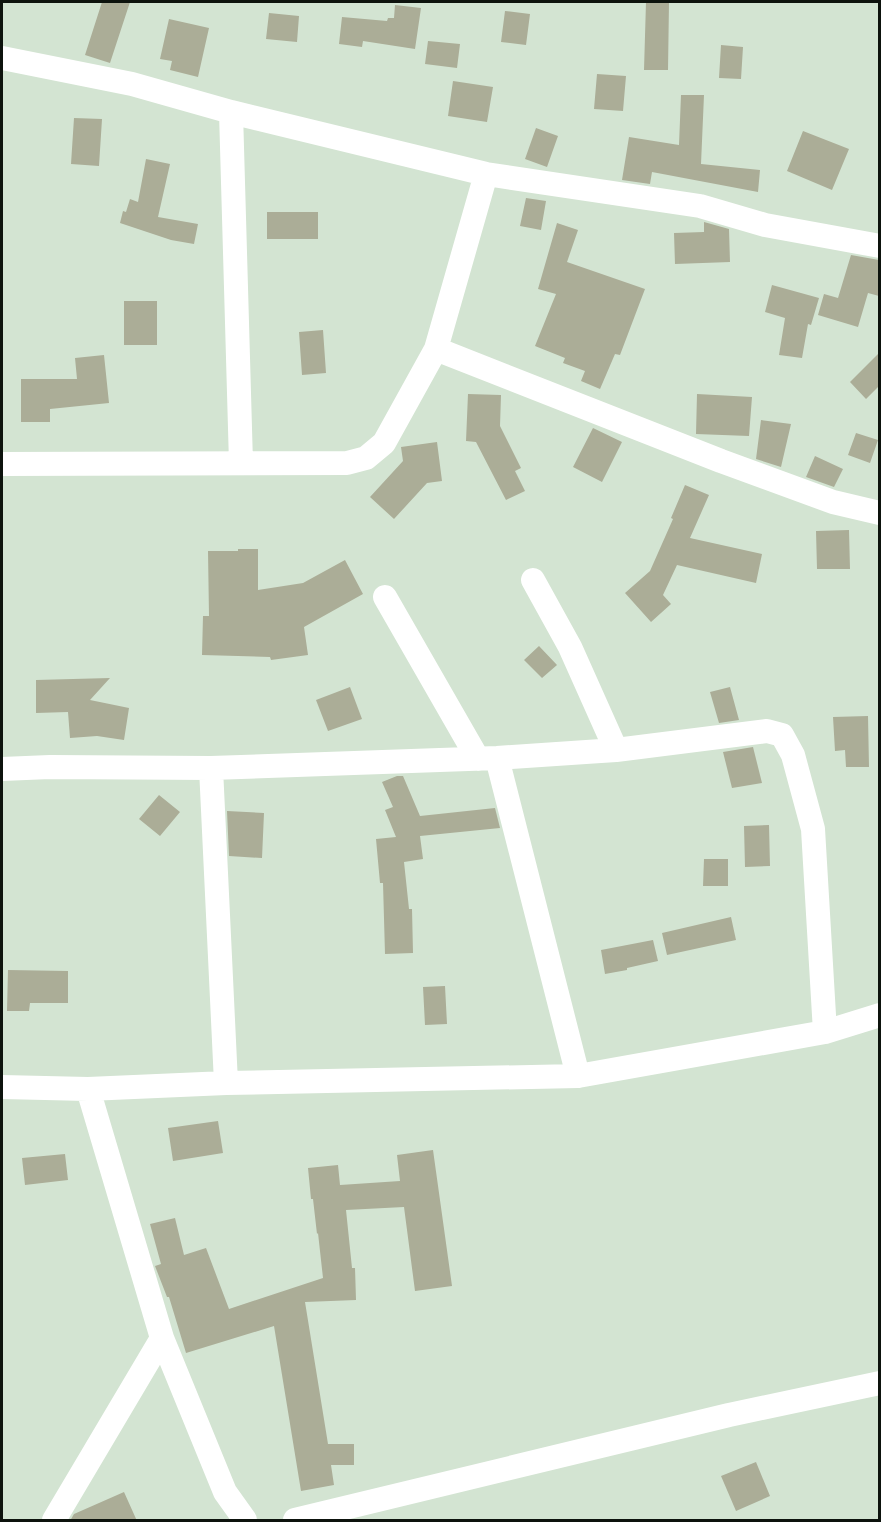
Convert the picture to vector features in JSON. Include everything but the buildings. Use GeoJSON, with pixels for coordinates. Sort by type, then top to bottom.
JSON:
{"type":"FeatureCollection","features":[{"type":"Feature","properties":{"kind":"street"},"geometry":{"type":"LineString","coordinates":[[2,58],[132,84],[231,112],[486,174],[700,206],[765,225],[879,246]]}},
{"type":"Feature","properties":{"kind":"street"},"geometry":{"type":"LineString","coordinates":[[231,112],[241,463]]}},
{"type":"Feature","properties":{"kind":"street"},"geometry":{"type":"LineString","coordinates":[[2,464],[347,463],[366,458],[384,443],[436,349],[486,174]]}},
{"type":"Feature","properties":{"kind":"street"},"geometry":{"type":"LineString","coordinates":[[436,349],[721,461],[834,502],[879,513]]}},
{"type":"Feature","properties":{"kind":"street"},"geometry":{"type":"LineString","coordinates":[[533,580],[570,647],[616,750]]}},
{"type":"Feature","properties":{"kind":"street"},"geometry":{"type":"LineString","coordinates":[[385,597],[487,759],[578,1076]]}},
{"type":"Feature","properties":{"kind":"street"},"geometry":{"type":"LineString","coordinates":[[2,769],[211,768],[487,759],[616,750],[767,731],[782,735],[793,755],[813,829],[825,1032]]}},
{"type":"Feature","properties":{"kind":"street"},"geometry":{"type":"LineString","coordinates":[[211,768],[225,1083]]}},
{"type":"Feature","properties":{"kind":"street"},"geometry":{"type":"LineString","coordinates":[[2,1087],[88,1089],[225,1083],[578,1076],[825,1032],[879,1015]]}},
{"type":"Feature","properties":{"kind":"street"},"geometry":{"type":"LineString","coordinates":[[88,1089],[162,1338],[225,1491],[245,1521]]}},
{"type":"Feature","properties":{"kind":"street"},"geometry":{"type":"LineString","coordinates":[[54,1521],[162,1338]]}},
{"type":"Feature","properties":{"kind":"street"},"geometry":{"type":"LineString","coordinates":[[295,1521],[729,1415],[879,1383]]}}]}
